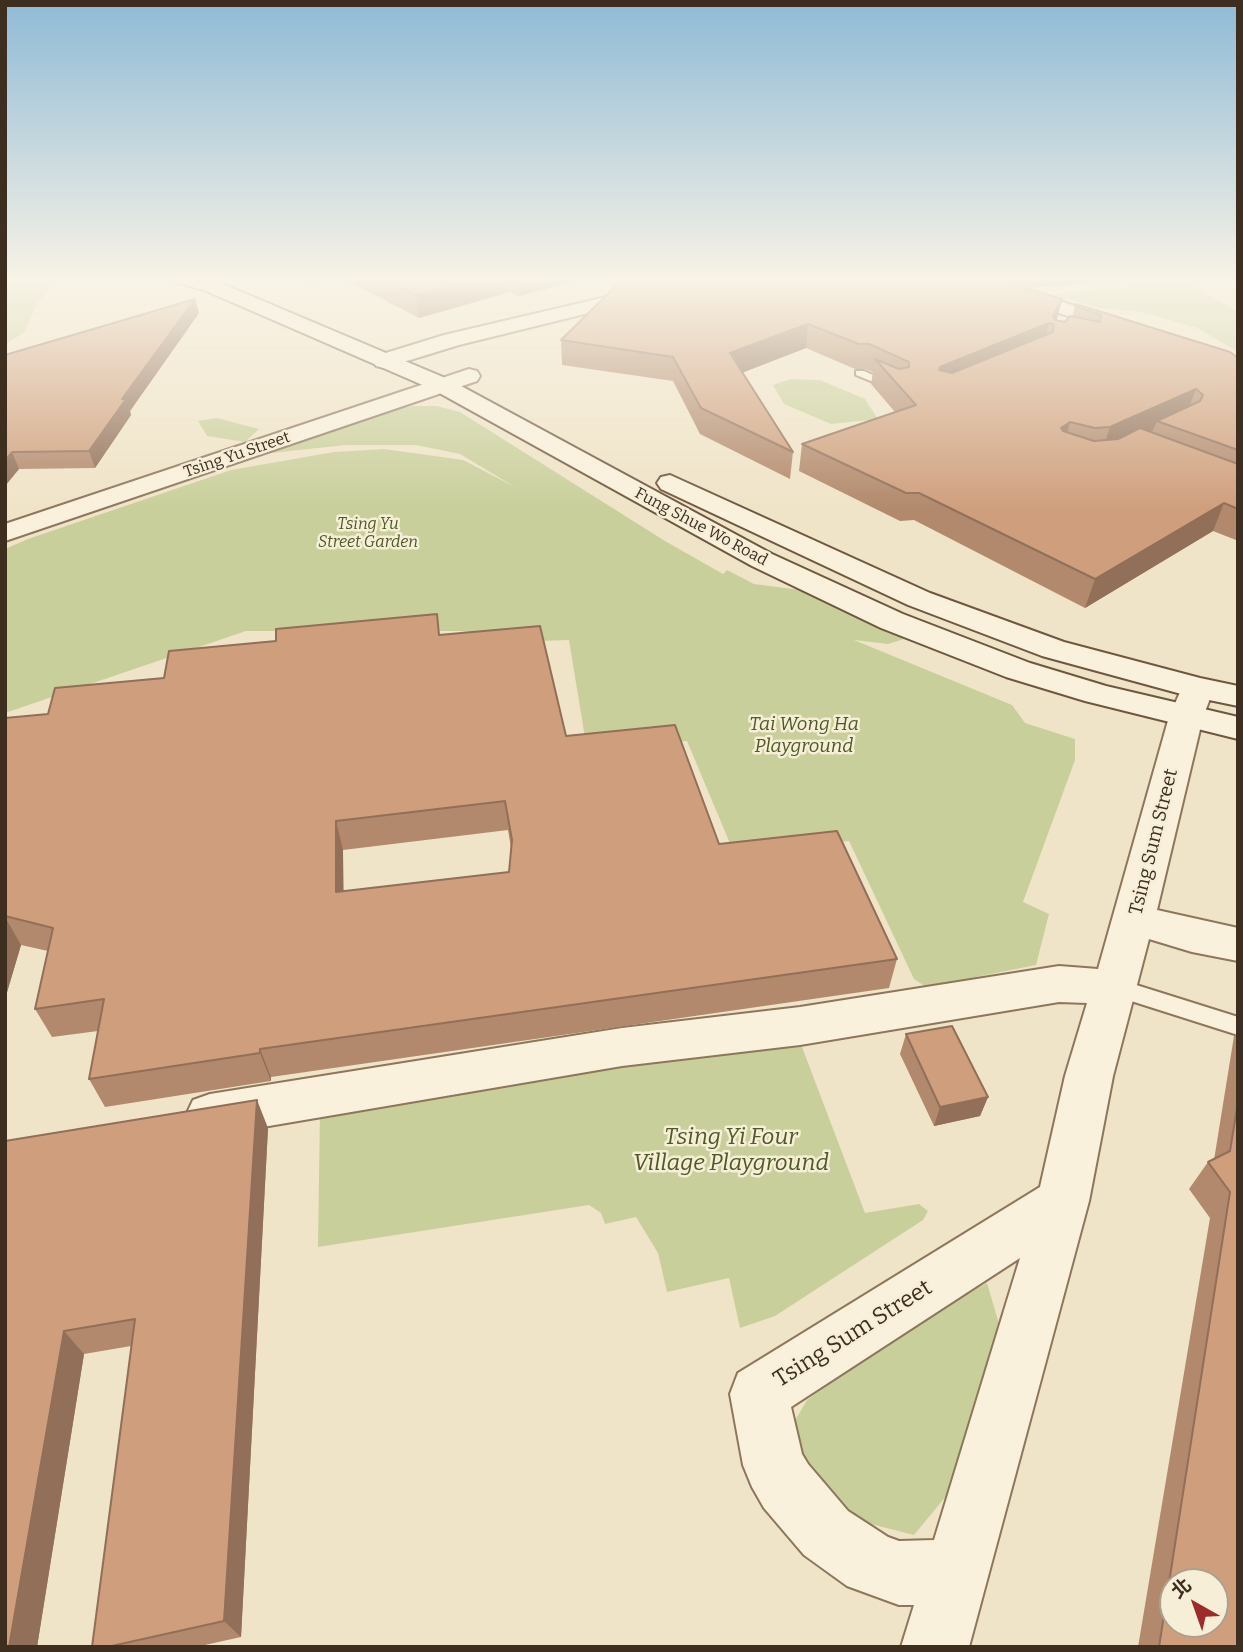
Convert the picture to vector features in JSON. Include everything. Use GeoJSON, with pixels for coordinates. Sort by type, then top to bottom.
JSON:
{"type":"FeatureCollection","features":[{"type":"Feature","properties":{"kind":"street","name":"Fung Shue Wo Road"},"geometry":{"type":"LineString","coordinates":[[370,355],[456,381]]}},
{"type":"Feature","properties":{"kind":"street"},"geometry":{"type":"LineString","coordinates":[[384,361],[404,355]]}},
{"type":"Feature","properties":{"kind":"street","name":"Fung Shue Wo Road"},"geometry":{"type":"LineString","coordinates":[[418,355],[456,381],[762,560],[892,621],[1018,670],[1191,703],[1238,728]]}},
{"type":"Feature","properties":{"kind":"street","name":"Tsing Yu Street"},"geometry":{"type":"LineString","coordinates":[[5,533],[456,381]]}},
{"type":"Feature","properties":{"kind":"street","name":"Fung Shue Wo Road"},"geometry":{"type":"LineString","coordinates":[[1191,703],[1238,696]]}},
{"type":"Feature","properties":{"kind":"street","name":"Tsing Sum Street"},"geometry":{"type":"LineString","coordinates":[[944,1642],[959,1563],[1063,1201],[1089,1076],[1191,703]]}},
{"type":"Feature","properties":{"kind":"street"},"geometry":{"type":"LineString","coordinates":[[1134,919],[1192,936],[1238,945]]}},
{"type":"Feature","properties":{"kind":"street"},"geometry":{"type":"LineString","coordinates":[[174,1120],[622,1047],[800,1026],[1059,984],[1114,987]]}},
{"type":"Feature","properties":{"kind":"street","name":"Tsing Sum Street"},"geometry":{"type":"LineString","coordinates":[[959,1563],[933,1573],[899,1573],[870,1563],[826,1533],[786,1486],[774,1465],[759,1394],[1063,1201]]}},
{"type":"Feature","properties":{"kind":"lane"},"geometry":{"type":"LineString","coordinates":[[860,373],[898,389]]}},
{"type":"Feature","properties":{"kind":"lane"},"geometry":{"type":"LineString","coordinates":[[1114,987],[1238,1026]]}},
{"type":"Feature","properties":{"kind":"green space"},"geometry":{"type":"Polygon","coordinates":[[[790,379],[820,380],[865,399],[878,419],[831,424],[784,404],[773,385],[790,379]]]}},
{"type":"Feature","properties":{"kind":"green space"},"geometry":{"type":"Polygon","coordinates":[[[412,406],[437,406],[460,412],[665,541],[723,574],[727,570],[754,584],[816,592],[917,635],[888,644],[854,640],[1012,705],[1025,723],[1075,739],[1075,760],[1023,902],[1049,914],[1036,965],[926,987],[914,979],[849,841],[734,853],[687,741],[587,750],[569,640],[539,641],[461,631],[246,631],[5,713],[5,549],[231,470],[334,452],[384,449],[463,460],[515,487],[460,454],[416,445],[346,445],[253,455],[388,411],[412,406]]]}},
{"type":"Feature","properties":{"kind":"green space"},"geometry":{"type":"Polygon","coordinates":[[[217,418],[259,429],[245,442],[207,436],[198,421],[217,418]]]}},
{"type":"Feature","properties":{"kind":"green space","name":"Tsing Yi Four Village Playground"},"geometry":{"type":"Polygon","coordinates":[[[784,1036],[802,1047],[865,1213],[919,1204],[928,1211],[923,1220],[775,1316],[740,1328],[729,1278],[667,1292],[658,1253],[636,1217],[605,1224],[601,1213],[589,1205],[318,1247],[320,1110],[784,1036]]]}},
{"type":"Feature","properties":{"kind":"green space"},"geometry":{"type":"Polygon","coordinates":[[[987,1283],[1000,1327],[952,1489],[914,1535],[859,1521],[809,1474],[793,1424],[807,1400],[909,1326],[987,1283]]]}},
{"type":"Feature","properties":{"kind":"building"},"geometry":{"type":"Polygon","coordinates":[[[5,355],[154,355],[89,451],[12,452],[5,461],[5,355]]]}},
{"type":"Feature","properties":{"kind":"building"},"geometry":{"type":"Polygon","coordinates":[[[660,355],[731,355],[793,452],[701,408],[673,357],[660,355]]]}},
{"type":"Feature","properties":{"kind":"building"},"geometry":{"type":"Polygon","coordinates":[[[894,355],[969,355],[940,367],[939,370],[952,373],[996,355],[1234,355],[1238,358],[1238,450],[1157,421],[1200,401],[1203,395],[1196,389],[1110,427],[1095,428],[1070,422],[1061,428],[1094,441],[1118,439],[1140,428],[1238,464],[1238,509],[1224,503],[1095,579],[919,493],[906,493],[802,444],[916,405],[875,359],[899,369],[909,367],[909,362],[894,355]]]}},
{"type":"Feature","properties":{"kind":"building"},"geometry":{"type":"Polygon","coordinates":[[[437,614],[439,635],[540,626],[566,736],[675,725],[719,844],[837,831],[897,959],[260,1049],[260,1053],[89,1079],[104,999],[35,1009],[53,928],[5,916],[5,718],[48,714],[55,688],[164,678],[169,651],[276,641],[276,629],[437,614]],[[505,801],[336,821],[336,892],[509,872],[512,840],[505,801]]]}},
{"type":"Feature","properties":{"kind":"building"},"geometry":{"type":"Polygon","coordinates":[[[952,1026],[988,1097],[940,1107],[906,1034],[952,1026]]]}},
{"type":"Feature","properties":{"kind":"building"},"geometry":{"type":"Polygon","coordinates":[[[257,1100],[224,1621],[107,1647],[92,1647],[135,1319],[64,1331],[9,1647],[5,1647],[5,1141],[257,1100]]]}},
{"type":"Feature","properties":{"kind":"building"},"geometry":{"type":"Polygon","coordinates":[[[1238,1102],[1238,1647],[1159,1647],[1160,1638],[1229,1638],[1229,1568],[1171,1568],[1230,1192],[1208,1162],[1230,1151],[1238,1102]]]}},
{"type":"Feature","properties":{"kind":"park label","name":"Tsing Yu Street Garden"},"geometry":{"type":"Point","coordinates":[368,534]}},
{"type":"Feature","properties":{"kind":"park label","name":"Tai Wong Ha Playground"},"geometry":{"type":"Point","coordinates":[804,736]}}]}
